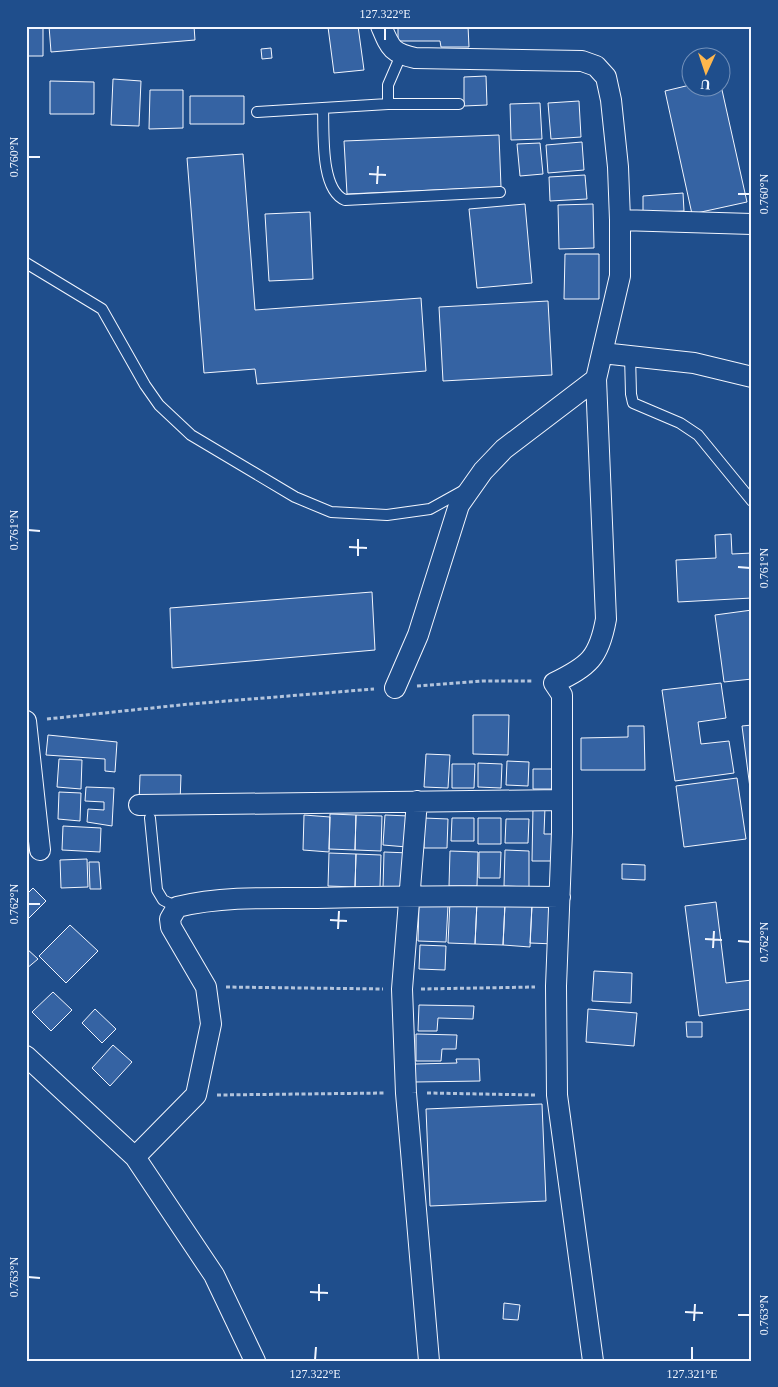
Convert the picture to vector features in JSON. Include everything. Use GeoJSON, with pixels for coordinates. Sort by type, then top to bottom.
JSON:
{"type":"FeatureCollection","features":[{"type":"Feature","properties":{"kind":"street"},"geometry":{"type":"LineString","coordinates":[[381,26],[390,48],[401,55],[414,58],[582,61],[596,66],[606,77],[611,100],[620,220],[620,276],[596,379],[606,619],[602,643],[589,661],[573,674],[554,683],[562,695],[562,800],[556,986],[556,1095],[593,1361]]}},
{"type":"Feature","properties":{"kind":"street"},"geometry":{"type":"LineString","coordinates":[[620,220],[752,224]]}},
{"type":"Feature","properties":{"kind":"street"},"geometry":{"type":"LineString","coordinates":[[602,353],[694,363],[752,377]]}},
{"type":"Feature","properties":{"kind":"street"},"geometry":{"type":"LineString","coordinates":[[395,688],[418,635],[459,505],[473,485],[504,449],[596,379]]}},
{"type":"Feature","properties":{"kind":"street"},"geometry":{"type":"LineString","coordinates":[[26,721],[40,850]]}},
{"type":"Feature","properties":{"kind":"street"},"geometry":{"type":"LineString","coordinates":[[144,811],[417,801],[562,800]]}},
{"type":"Feature","properties":{"kind":"street"},"geometry":{"type":"LineString","coordinates":[[417,801],[411,896],[402,989],[406,1093],[429,1361]]}},
{"type":"Feature","properties":{"kind":"street"},"geometry":{"type":"LineString","coordinates":[[135,1157],[196,1095],[211,1024],[206,987],[172,927],[170,920],[177,908],[191,904],[247,899],[411,896],[560,897]]}},
{"type":"Feature","properties":{"kind":"street"},"geometry":{"type":"LineString","coordinates":[[26,1056],[135,1157],[214,1275],[254,1361]]}},
{"type":"Feature","properties":{"kind":"lane"},"geometry":{"type":"LineString","coordinates":[[388,104],[388,85],[401,55]]}},
{"type":"Feature","properties":{"kind":"lane"},"geometry":{"type":"LineString","coordinates":[[257,112],[388,104],[459,104]]}},
{"type":"Feature","properties":{"kind":"lane"},"geometry":{"type":"LineString","coordinates":[[323,108],[327,172],[331,188],[337,197],[345,200],[500,192]]}},
{"type":"Feature","properties":{"kind":"lane"},"geometry":{"type":"LineString","coordinates":[[26,263],[102,309],[145,385],[159,405],[190,435],[295,498],[330,512],[387,515],[430,509],[473,485]]}},
{"type":"Feature","properties":{"kind":"lane"},"geometry":{"type":"LineString","coordinates":[[630,356],[630,394],[633,403],[680,423],[698,434],[752,501]]}},
{"type":"Feature","properties":{"kind":"lane"},"geometry":{"type":"LineString","coordinates":[[144,811],[156,890],[163,900],[177,908]]}},
{"type":"Feature","properties":{"kind":"path"},"geometry":{"type":"LineString","coordinates":[[26,721],[190,704],[482,681],[554,683]]}},
{"type":"Feature","properties":{"kind":"path"},"geometry":{"type":"LineString","coordinates":[[196,1095],[406,1093],[556,1095]]}},
{"type":"Feature","properties":{"kind":"building"},"geometry":{"type":"Polygon","coordinates":[[[26,26],[43,26],[43,56],[26,56],[26,26]]]}},
{"type":"Feature","properties":{"kind":"building"},"geometry":{"type":"Polygon","coordinates":[[[49,26],[194,26],[195,40],[51,52],[49,26]]]}},
{"type":"Feature","properties":{"kind":"building"},"geometry":{"type":"Polygon","coordinates":[[[358,26],[364,70],[334,73],[328,27],[358,26]]]}},
{"type":"Feature","properties":{"kind":"building"},"geometry":{"type":"Polygon","coordinates":[[[398,26],[468,26],[469,47],[441,47],[440,41],[398,41],[398,26]]]}},
{"type":"Feature","properties":{"kind":"building"},"geometry":{"type":"Polygon","coordinates":[[[271,48],[272,58],[262,59],[261,49],[271,48]]]}},
{"type":"Feature","properties":{"kind":"building"},"geometry":{"type":"Polygon","coordinates":[[[486,76],[487,105],[464,106],[464,77],[486,76]]]}},
{"type":"Feature","properties":{"kind":"building"},"geometry":{"type":"Polygon","coordinates":[[[113,79],[141,81],[139,126],[111,125],[113,79]]]}},
{"type":"Feature","properties":{"kind":"building"},"geometry":{"type":"Polygon","coordinates":[[[50,81],[94,82],[94,114],[50,114],[50,81]]]}},
{"type":"Feature","properties":{"kind":"building"},"geometry":{"type":"Polygon","coordinates":[[[680,87],[680,98],[724,98],[747,202],[692,214],[665,91],[680,87]]]}},
{"type":"Feature","properties":{"kind":"building"},"geometry":{"type":"Polygon","coordinates":[[[150,90],[183,90],[183,128],[149,129],[150,90]]]}},
{"type":"Feature","properties":{"kind":"building"},"geometry":{"type":"Polygon","coordinates":[[[190,96],[244,96],[244,124],[190,124],[190,96]]]}},
{"type":"Feature","properties":{"kind":"building"},"geometry":{"type":"Polygon","coordinates":[[[579,101],[581,137],[551,139],[548,103],[579,101]]]}},
{"type":"Feature","properties":{"kind":"building"},"geometry":{"type":"Polygon","coordinates":[[[540,103],[542,139],[511,140],[510,104],[540,103]]]}},
{"type":"Feature","properties":{"kind":"building"},"geometry":{"type":"Polygon","coordinates":[[[499,135],[501,187],[347,194],[344,141],[499,135]]]}},
{"type":"Feature","properties":{"kind":"building"},"geometry":{"type":"Polygon","coordinates":[[[582,142],[584,170],[548,173],[546,145],[582,142]]]}},
{"type":"Feature","properties":{"kind":"building"},"geometry":{"type":"Polygon","coordinates":[[[540,143],[543,174],[520,176],[517,144],[540,143]]]}},
{"type":"Feature","properties":{"kind":"building"},"geometry":{"type":"Polygon","coordinates":[[[243,154],[255,310],[421,298],[426,371],[257,384],[255,369],[204,373],[187,158],[243,154]]]}},
{"type":"Feature","properties":{"kind":"building"},"geometry":{"type":"Polygon","coordinates":[[[585,175],[587,199],[550,201],[549,177],[585,175]]]}},
{"type":"Feature","properties":{"kind":"building"},"geometry":{"type":"Polygon","coordinates":[[[683,193],[684,211],[643,213],[643,196],[683,193]]]}},
{"type":"Feature","properties":{"kind":"building"},"geometry":{"type":"Polygon","coordinates":[[[525,204],[532,283],[477,288],[469,209],[525,204]]]}},
{"type":"Feature","properties":{"kind":"building"},"geometry":{"type":"Polygon","coordinates":[[[593,204],[594,248],[559,249],[558,205],[593,204]]]}},
{"type":"Feature","properties":{"kind":"building"},"geometry":{"type":"Polygon","coordinates":[[[310,212],[313,279],[269,281],[265,214],[310,212]]]}},
{"type":"Feature","properties":{"kind":"building"},"geometry":{"type":"Polygon","coordinates":[[[565,254],[599,254],[599,299],[564,299],[565,254]]]}},
{"type":"Feature","properties":{"kind":"building"},"geometry":{"type":"Polygon","coordinates":[[[548,301],[552,375],[443,381],[439,307],[548,301]]]}},
{"type":"Feature","properties":{"kind":"building"},"geometry":{"type":"Polygon","coordinates":[[[731,534],[732,554],[752,553],[752,598],[678,602],[676,560],[716,558],[715,535],[731,534]]]}},
{"type":"Feature","properties":{"kind":"building"},"geometry":{"type":"Polygon","coordinates":[[[372,592],[375,650],[172,668],[170,608],[372,592]]]}},
{"type":"Feature","properties":{"kind":"building"},"geometry":{"type":"Polygon","coordinates":[[[752,610],[752,679],[724,682],[715,615],[752,610]]]}},
{"type":"Feature","properties":{"kind":"building"},"geometry":{"type":"Polygon","coordinates":[[[721,683],[726,718],[698,722],[701,744],[729,741],[734,773],[675,781],[662,690],[721,683]]]}},
{"type":"Feature","properties":{"kind":"building"},"geometry":{"type":"Polygon","coordinates":[[[473,715],[509,715],[508,755],[473,754],[473,715]]]}},
{"type":"Feature","properties":{"kind":"building"},"geometry":{"type":"Polygon","coordinates":[[[752,725],[752,788],[750,788],[742,726],[752,725]]]}},
{"type":"Feature","properties":{"kind":"building"},"geometry":{"type":"Polygon","coordinates":[[[628,726],[644,726],[645,770],[581,770],[581,738],[628,737],[628,726]]]}},
{"type":"Feature","properties":{"kind":"building"},"geometry":{"type":"Polygon","coordinates":[[[48,735],[117,742],[115,772],[105,771],[105,759],[46,755],[48,735]]]}},
{"type":"Feature","properties":{"kind":"building"},"geometry":{"type":"Polygon","coordinates":[[[426,754],[450,755],[448,788],[424,787],[426,754]]]}},
{"type":"Feature","properties":{"kind":"building"},"geometry":{"type":"Polygon","coordinates":[[[59,759],[82,760],[81,789],[57,787],[59,759]]]}},
{"type":"Feature","properties":{"kind":"building"},"geometry":{"type":"Polygon","coordinates":[[[507,761],[529,762],[528,786],[506,785],[507,761]]]}},
{"type":"Feature","properties":{"kind":"building"},"geometry":{"type":"Polygon","coordinates":[[[478,763],[502,764],[501,788],[478,787],[478,763]]]}},
{"type":"Feature","properties":{"kind":"building"},"geometry":{"type":"Polygon","coordinates":[[[452,764],[475,764],[474,788],[452,788],[452,764]]]}},
{"type":"Feature","properties":{"kind":"building"},"geometry":{"type":"Polygon","coordinates":[[[533,769],[554,769],[554,789],[533,789],[533,769]]]}},
{"type":"Feature","properties":{"kind":"building"},"geometry":{"type":"Polygon","coordinates":[[[140,775],[181,775],[180,803],[139,802],[140,775]]]}},
{"type":"Feature","properties":{"kind":"building"},"geometry":{"type":"Polygon","coordinates":[[[737,778],[746,839],[684,847],[676,786],[737,778]]]}},
{"type":"Feature","properties":{"kind":"building"},"geometry":{"type":"Polygon","coordinates":[[[86,787],[114,788],[112,826],[87,822],[88,809],[104,810],[104,802],[85,801],[86,787]]]}},
{"type":"Feature","properties":{"kind":"building"},"geometry":{"type":"Polygon","coordinates":[[[59,792],[81,793],[80,821],[58,819],[59,792]]]}},
{"type":"Feature","properties":{"kind":"building"},"geometry":{"type":"Polygon","coordinates":[[[533,807],[545,807],[544,834],[559,834],[558,861],[532,861],[533,807]]]}},
{"type":"Feature","properties":{"kind":"building"},"geometry":{"type":"Polygon","coordinates":[[[330,814],[356,815],[355,850],[329,849],[330,814]]]}},
{"type":"Feature","properties":{"kind":"building"},"geometry":{"type":"Polygon","coordinates":[[[304,815],[330,817],[329,852],[303,850],[304,815]]]}},
{"type":"Feature","properties":{"kind":"building"},"geometry":{"type":"Polygon","coordinates":[[[356,815],[382,816],[381,851],[355,850],[356,815]]]}},
{"type":"Feature","properties":{"kind":"building"},"geometry":{"type":"Polygon","coordinates":[[[385,815],[409,816],[407,847],[383,845],[385,815]]]}},
{"type":"Feature","properties":{"kind":"building"},"geometry":{"type":"Polygon","coordinates":[[[424,818],[448,819],[447,848],[424,848],[424,818]]]}},
{"type":"Feature","properties":{"kind":"building"},"geometry":{"type":"Polygon","coordinates":[[[452,818],[474,818],[474,841],[451,841],[452,818]]]}},
{"type":"Feature","properties":{"kind":"building"},"geometry":{"type":"Polygon","coordinates":[[[478,818],[501,818],[501,844],[478,844],[478,818]]]}},
{"type":"Feature","properties":{"kind":"building"},"geometry":{"type":"Polygon","coordinates":[[[506,819],[529,819],[528,843],[505,843],[506,819]]]}},
{"type":"Feature","properties":{"kind":"building"},"geometry":{"type":"Polygon","coordinates":[[[63,826],[101,828],[100,852],[62,850],[63,826]]]}},
{"type":"Feature","properties":{"kind":"building"},"geometry":{"type":"Polygon","coordinates":[[[26,829],[30,829],[28,855],[26,855],[26,829]]]}},
{"type":"Feature","properties":{"kind":"building"},"geometry":{"type":"Polygon","coordinates":[[[505,850],[529,851],[529,887],[504,886],[505,850]]]}},
{"type":"Feature","properties":{"kind":"building"},"geometry":{"type":"Polygon","coordinates":[[[450,851],[478,852],[477,886],[449,886],[450,851]]]}},
{"type":"Feature","properties":{"kind":"building"},"geometry":{"type":"Polygon","coordinates":[[[384,852],[410,853],[409,889],[383,888],[384,852]]]}},
{"type":"Feature","properties":{"kind":"building"},"geometry":{"type":"Polygon","coordinates":[[[479,852],[501,852],[500,878],[479,878],[479,852]]]}},
{"type":"Feature","properties":{"kind":"building"},"geometry":{"type":"Polygon","coordinates":[[[329,853],[356,854],[355,887],[328,886],[329,853]]]}},
{"type":"Feature","properties":{"kind":"building"},"geometry":{"type":"Polygon","coordinates":[[[356,854],[381,855],[380,887],[355,887],[356,854]]]}},
{"type":"Feature","properties":{"kind":"building"},"geometry":{"type":"Polygon","coordinates":[[[87,859],[88,887],[61,888],[60,860],[87,859]]]}},
{"type":"Feature","properties":{"kind":"building"},"geometry":{"type":"Polygon","coordinates":[[[89,862],[99,862],[101,889],[90,889],[89,862]]]}},
{"type":"Feature","properties":{"kind":"building"},"geometry":{"type":"Polygon","coordinates":[[[622,864],[645,865],[645,880],[622,879],[622,864]]]}},
{"type":"Feature","properties":{"kind":"building"},"geometry":{"type":"Polygon","coordinates":[[[33,888],[46,901],[26,921],[26,895],[33,888]]]}},
{"type":"Feature","properties":{"kind":"building"},"geometry":{"type":"Polygon","coordinates":[[[450,901],[477,902],[475,944],[448,943],[450,901]]]}},
{"type":"Feature","properties":{"kind":"building"},"geometry":{"type":"Polygon","coordinates":[[[477,902],[505,904],[503,945],[475,944],[477,902]]]}},
{"type":"Feature","properties":{"kind":"building"},"geometry":{"type":"Polygon","coordinates":[[[716,902],[726,983],[752,980],[752,1009],[699,1016],[685,906],[716,902]]]}},
{"type":"Feature","properties":{"kind":"building"},"geometry":{"type":"Polygon","coordinates":[[[419,904],[448,906],[446,942],[418,941],[419,904]]]}},
{"type":"Feature","properties":{"kind":"building"},"geometry":{"type":"Polygon","coordinates":[[[505,904],[532,905],[530,947],[503,945],[505,904]]]}},
{"type":"Feature","properties":{"kind":"building"},"geometry":{"type":"Polygon","coordinates":[[[532,905],[556,906],[555,944],[530,943],[532,905]]]}},
{"type":"Feature","properties":{"kind":"building"},"geometry":{"type":"Polygon","coordinates":[[[70,925],[98,951],[66,983],[39,956],[70,925]]]}},
{"type":"Feature","properties":{"kind":"building"},"geometry":{"type":"Polygon","coordinates":[[[420,945],[446,946],[445,970],[419,969],[420,945]]]}},
{"type":"Feature","properties":{"kind":"building"},"geometry":{"type":"Polygon","coordinates":[[[26,948],[38,959],[26,969],[26,948]]]}},
{"type":"Feature","properties":{"kind":"building"},"geometry":{"type":"Polygon","coordinates":[[[594,971],[632,973],[631,1003],[592,1001],[594,971]]]}},
{"type":"Feature","properties":{"kind":"building"},"geometry":{"type":"Polygon","coordinates":[[[53,992],[72,1010],[51,1031],[32,1012],[53,992]]]}},
{"type":"Feature","properties":{"kind":"building"},"geometry":{"type":"Polygon","coordinates":[[[419,1005],[474,1006],[473,1019],[438,1018],[437,1031],[418,1031],[419,1005]]]}},
{"type":"Feature","properties":{"kind":"building"},"geometry":{"type":"Polygon","coordinates":[[[95,1009],[116,1029],[102,1043],[82,1023],[95,1009]]]}},
{"type":"Feature","properties":{"kind":"building"},"geometry":{"type":"Polygon","coordinates":[[[588,1009],[637,1013],[634,1046],[586,1042],[588,1009]]]}},
{"type":"Feature","properties":{"kind":"building"},"geometry":{"type":"Polygon","coordinates":[[[686,1022],[702,1022],[702,1037],[687,1037],[686,1022]]]}},
{"type":"Feature","properties":{"kind":"building"},"geometry":{"type":"Polygon","coordinates":[[[416,1034],[457,1035],[456,1049],[442,1049],[441,1061],[416,1061],[416,1034]]]}},
{"type":"Feature","properties":{"kind":"building"},"geometry":{"type":"Polygon","coordinates":[[[113,1045],[132,1062],[110,1086],[92,1068],[113,1045]]]}},
{"type":"Feature","properties":{"kind":"building"},"geometry":{"type":"Polygon","coordinates":[[[456,1059],[479,1059],[480,1081],[415,1082],[415,1064],[457,1063],[456,1059]]]}},
{"type":"Feature","properties":{"kind":"building"},"geometry":{"type":"Polygon","coordinates":[[[542,1104],[546,1201],[430,1206],[426,1109],[542,1104]]]}},
{"type":"Feature","properties":{"kind":"building"},"geometry":{"type":"Polygon","coordinates":[[[504,1303],[520,1305],[518,1320],[503,1319],[504,1303]]]}}]}
